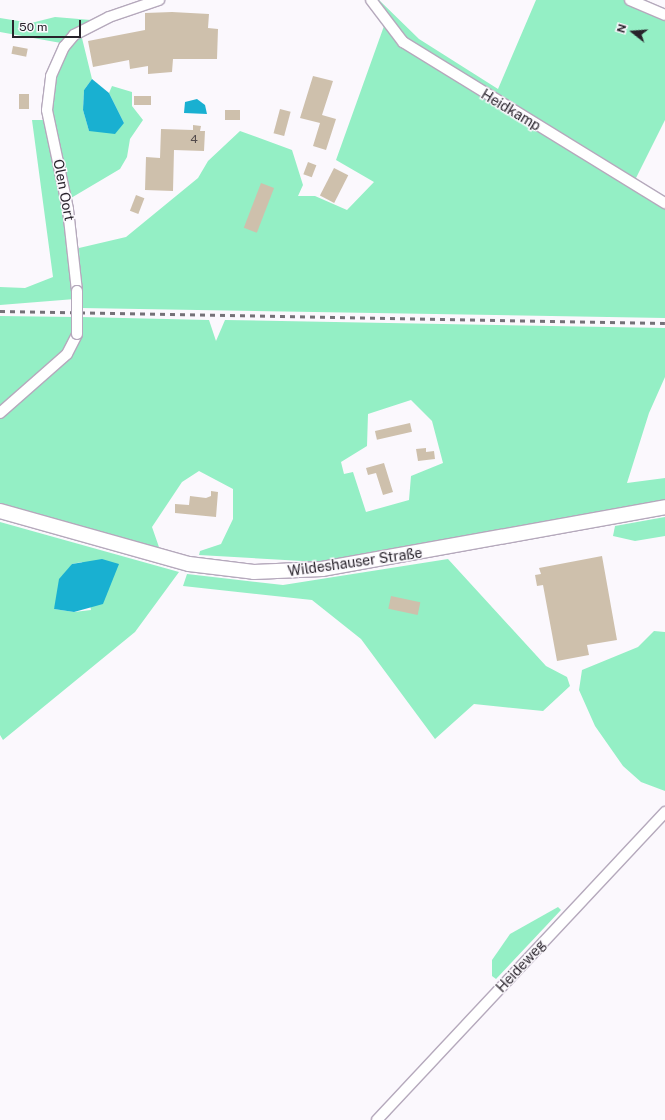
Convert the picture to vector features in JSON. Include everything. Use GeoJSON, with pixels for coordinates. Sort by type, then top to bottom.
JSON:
{"type":"FeatureCollection","features":[{"type":"Feature","properties":{"kind":"main road","name":"Wildeshauser Straße"},"geometry":{"type":"LineString","coordinates":[[0,512],[189,564],[254,572],[322,569],[665,507]]}},
{"type":"Feature","properties":{"kind":"street","name":"Olen Oort"},"geometry":{"type":"LineString","coordinates":[[0,413],[67,354],[77,334],[77,291],[68,209],[47,110],[51,76],[64,46],[74,35],[108,17],[159,0]]}},
{"type":"Feature","properties":{"kind":"street","name":"Heidkamp"},"geometry":{"type":"LineString","coordinates":[[371,0],[403,42],[665,202]]}},
{"type":"Feature","properties":{"kind":"street"},"geometry":{"type":"LineString","coordinates":[[630,0],[665,15]]}},
{"type":"Feature","properties":{"kind":"street","name":"Heideweg"},"geometry":{"type":"LineString","coordinates":[[377,1120],[665,812]]}},
{"type":"Feature","properties":{"kind":"green space"},"geometry":{"type":"Polygon","coordinates":[[[374,0],[379,0],[419,39],[498,89],[536,0],[624,0],[665,19],[665,120],[635,180],[404,39],[374,0]]]}},
{"type":"Feature","properties":{"kind":"green space"},"geometry":{"type":"Polygon","coordinates":[[[55,17],[91,20],[61,43],[0,32],[0,18],[31,23],[55,17]]]}},
{"type":"Feature","properties":{"kind":"green space"},"geometry":{"type":"Polygon","coordinates":[[[384,26],[402,44],[446,75],[665,206],[665,318],[81,308],[79,248],[126,237],[198,178],[208,161],[240,131],[292,150],[303,185],[298,196],[315,196],[347,210],[374,182],[336,160],[384,26]]]}},
{"type":"Feature","properties":{"kind":"green space"},"geometry":{"type":"Polygon","coordinates":[[[81,34],[92,79],[84,90],[83,110],[89,131],[124,123],[109,93],[112,86],[132,92],[132,106],[143,120],[130,139],[127,157],[120,169],[71,198],[51,110],[51,89],[65,50],[81,34]]]}},
{"type":"Feature","properties":{"kind":"green space"},"geometry":{"type":"Polygon","coordinates":[[[32,120],[46,120],[64,206],[75,299],[0,305],[0,287],[25,288],[53,277],[32,120]]]}},
{"type":"Feature","properties":{"kind":"green space"},"geometry":{"type":"Polygon","coordinates":[[[0,316],[74,317],[74,332],[64,352],[0,408],[0,316]]]}},
{"type":"Feature","properties":{"kind":"green space"},"geometry":{"type":"Polygon","coordinates":[[[81,317],[209,320],[216,341],[225,320],[665,328],[665,377],[649,413],[627,483],[665,478],[665,500],[320,562],[199,555],[200,551],[221,544],[233,519],[233,489],[199,471],[182,482],[152,527],[160,550],[0,506],[0,418],[70,356],[81,317]],[[411,400],[368,414],[367,446],[341,462],[344,474],[353,472],[366,512],[409,500],[411,476],[443,463],[432,421],[411,400]]]}},
{"type":"Feature","properties":{"kind":"green space"},"geometry":{"type":"Polygon","coordinates":[[[665,517],[665,536],[635,541],[613,536],[615,526],[665,517]]]}},
{"type":"Feature","properties":{"kind":"green space"},"geometry":{"type":"Polygon","coordinates":[[[0,522],[179,572],[135,632],[3,740],[0,735],[0,522]],[[82,562],[72,564],[54,609],[74,612],[91,610],[82,562]]]}},
{"type":"Feature","properties":{"kind":"green space"},"geometry":{"type":"Polygon","coordinates":[[[448,559],[546,666],[567,677],[570,686],[543,711],[474,704],[435,739],[361,639],[312,600],[183,586],[187,574],[283,585],[448,559]]]}},
{"type":"Feature","properties":{"kind":"green space"},"geometry":{"type":"Polygon","coordinates":[[[654,631],[665,632],[665,791],[641,782],[623,766],[595,726],[579,690],[582,670],[638,647],[654,631]]]}},
{"type":"Feature","properties":{"kind":"green space"},"geometry":{"type":"Polygon","coordinates":[[[558,907],[561,910],[496,979],[492,976],[492,960],[510,934],[558,907]]]}},
{"type":"Feature","properties":{"kind":"water"},"geometry":{"type":"Polygon","coordinates":[[[92,79],[109,93],[124,123],[115,134],[89,131],[83,110],[84,90],[92,79]]]}},
{"type":"Feature","properties":{"kind":"water"},"geometry":{"type":"Polygon","coordinates":[[[197,99],[205,105],[207,114],[184,113],[185,102],[197,99]]]}},
{"type":"Feature","properties":{"kind":"water"},"geometry":{"type":"Polygon","coordinates":[[[102,559],[119,564],[103,604],[74,612],[54,609],[59,579],[72,564],[102,559]]]}},
{"type":"Feature","properties":{"kind":"building"},"geometry":{"type":"Polygon","coordinates":[[[172,12],[209,14],[208,28],[218,29],[217,59],[173,59],[172,72],[148,74],[148,66],[130,69],[129,60],[93,67],[88,41],[145,30],[145,13],[172,12]]]}},
{"type":"Feature","properties":{"kind":"building"},"geometry":{"type":"Polygon","coordinates":[[[13,46],[28,49],[26,57],[11,54],[13,46]]]}},
{"type":"Feature","properties":{"kind":"building"},"geometry":{"type":"Polygon","coordinates":[[[313,76],[333,81],[322,115],[336,119],[326,150],[313,146],[320,123],[300,118],[313,76]]]}},
{"type":"Feature","properties":{"kind":"building"},"geometry":{"type":"Polygon","coordinates":[[[19,94],[29,94],[29,109],[19,109],[19,94]]]}},
{"type":"Feature","properties":{"kind":"building"},"geometry":{"type":"Polygon","coordinates":[[[134,96],[151,96],[151,105],[134,105],[134,96]]]}},
{"type":"Feature","properties":{"kind":"building"},"geometry":{"type":"Polygon","coordinates":[[[280,109],[291,112],[284,136],[274,133],[280,109]]]}},
{"type":"Feature","properties":{"kind":"building"},"geometry":{"type":"Polygon","coordinates":[[[225,110],[240,110],[240,120],[225,120],[225,110]]]}},
{"type":"Feature","properties":{"kind":"building"},"geometry":{"type":"Polygon","coordinates":[[[193,125],[201,126],[200,131],[205,131],[204,151],[174,150],[173,191],[145,190],[146,157],[160,158],[161,129],[193,130],[193,125]]]}},
{"type":"Feature","properties":{"kind":"building"},"geometry":{"type":"Polygon","coordinates":[[[308,162],[316,165],[312,177],[303,174],[308,162]]]}},
{"type":"Feature","properties":{"kind":"building"},"geometry":{"type":"Polygon","coordinates":[[[334,168],[348,175],[334,203],[320,196],[334,168]]]}},
{"type":"Feature","properties":{"kind":"building"},"geometry":{"type":"Polygon","coordinates":[[[261,183],[274,188],[257,233],[244,228],[261,183]]]}},
{"type":"Feature","properties":{"kind":"building"},"geometry":{"type":"Polygon","coordinates":[[[136,195],[144,198],[138,214],[130,211],[136,195]]]}},
{"type":"Feature","properties":{"kind":"building"},"geometry":{"type":"Polygon","coordinates":[[[410,423],[412,432],[377,440],[375,431],[410,423]]]}},
{"type":"Feature","properties":{"kind":"building"},"geometry":{"type":"Polygon","coordinates":[[[426,448],[426,452],[434,451],[435,459],[418,461],[416,449],[426,448]]]}},
{"type":"Feature","properties":{"kind":"building"},"geometry":{"type":"Polygon","coordinates":[[[384,463],[393,492],[383,495],[376,473],[368,475],[366,468],[384,463]]]}},
{"type":"Feature","properties":{"kind":"building"},"geometry":{"type":"Polygon","coordinates":[[[211,491],[218,492],[216,517],[175,513],[175,504],[189,505],[190,496],[206,498],[211,496],[211,491]]]}},
{"type":"Feature","properties":{"kind":"building"},"geometry":{"type":"Polygon","coordinates":[[[602,556],[617,640],[587,645],[589,655],[557,661],[543,585],[537,586],[535,575],[541,574],[539,568],[602,556]]]}},
{"type":"Feature","properties":{"kind":"building"},"geometry":{"type":"Polygon","coordinates":[[[391,596],[420,602],[418,615],[388,609],[391,596]]]}},
{"type":"Feature","properties":{"kind":"railway"},"geometry":{"type":"LineString","coordinates":[[0,311],[665,323]]}}]}
